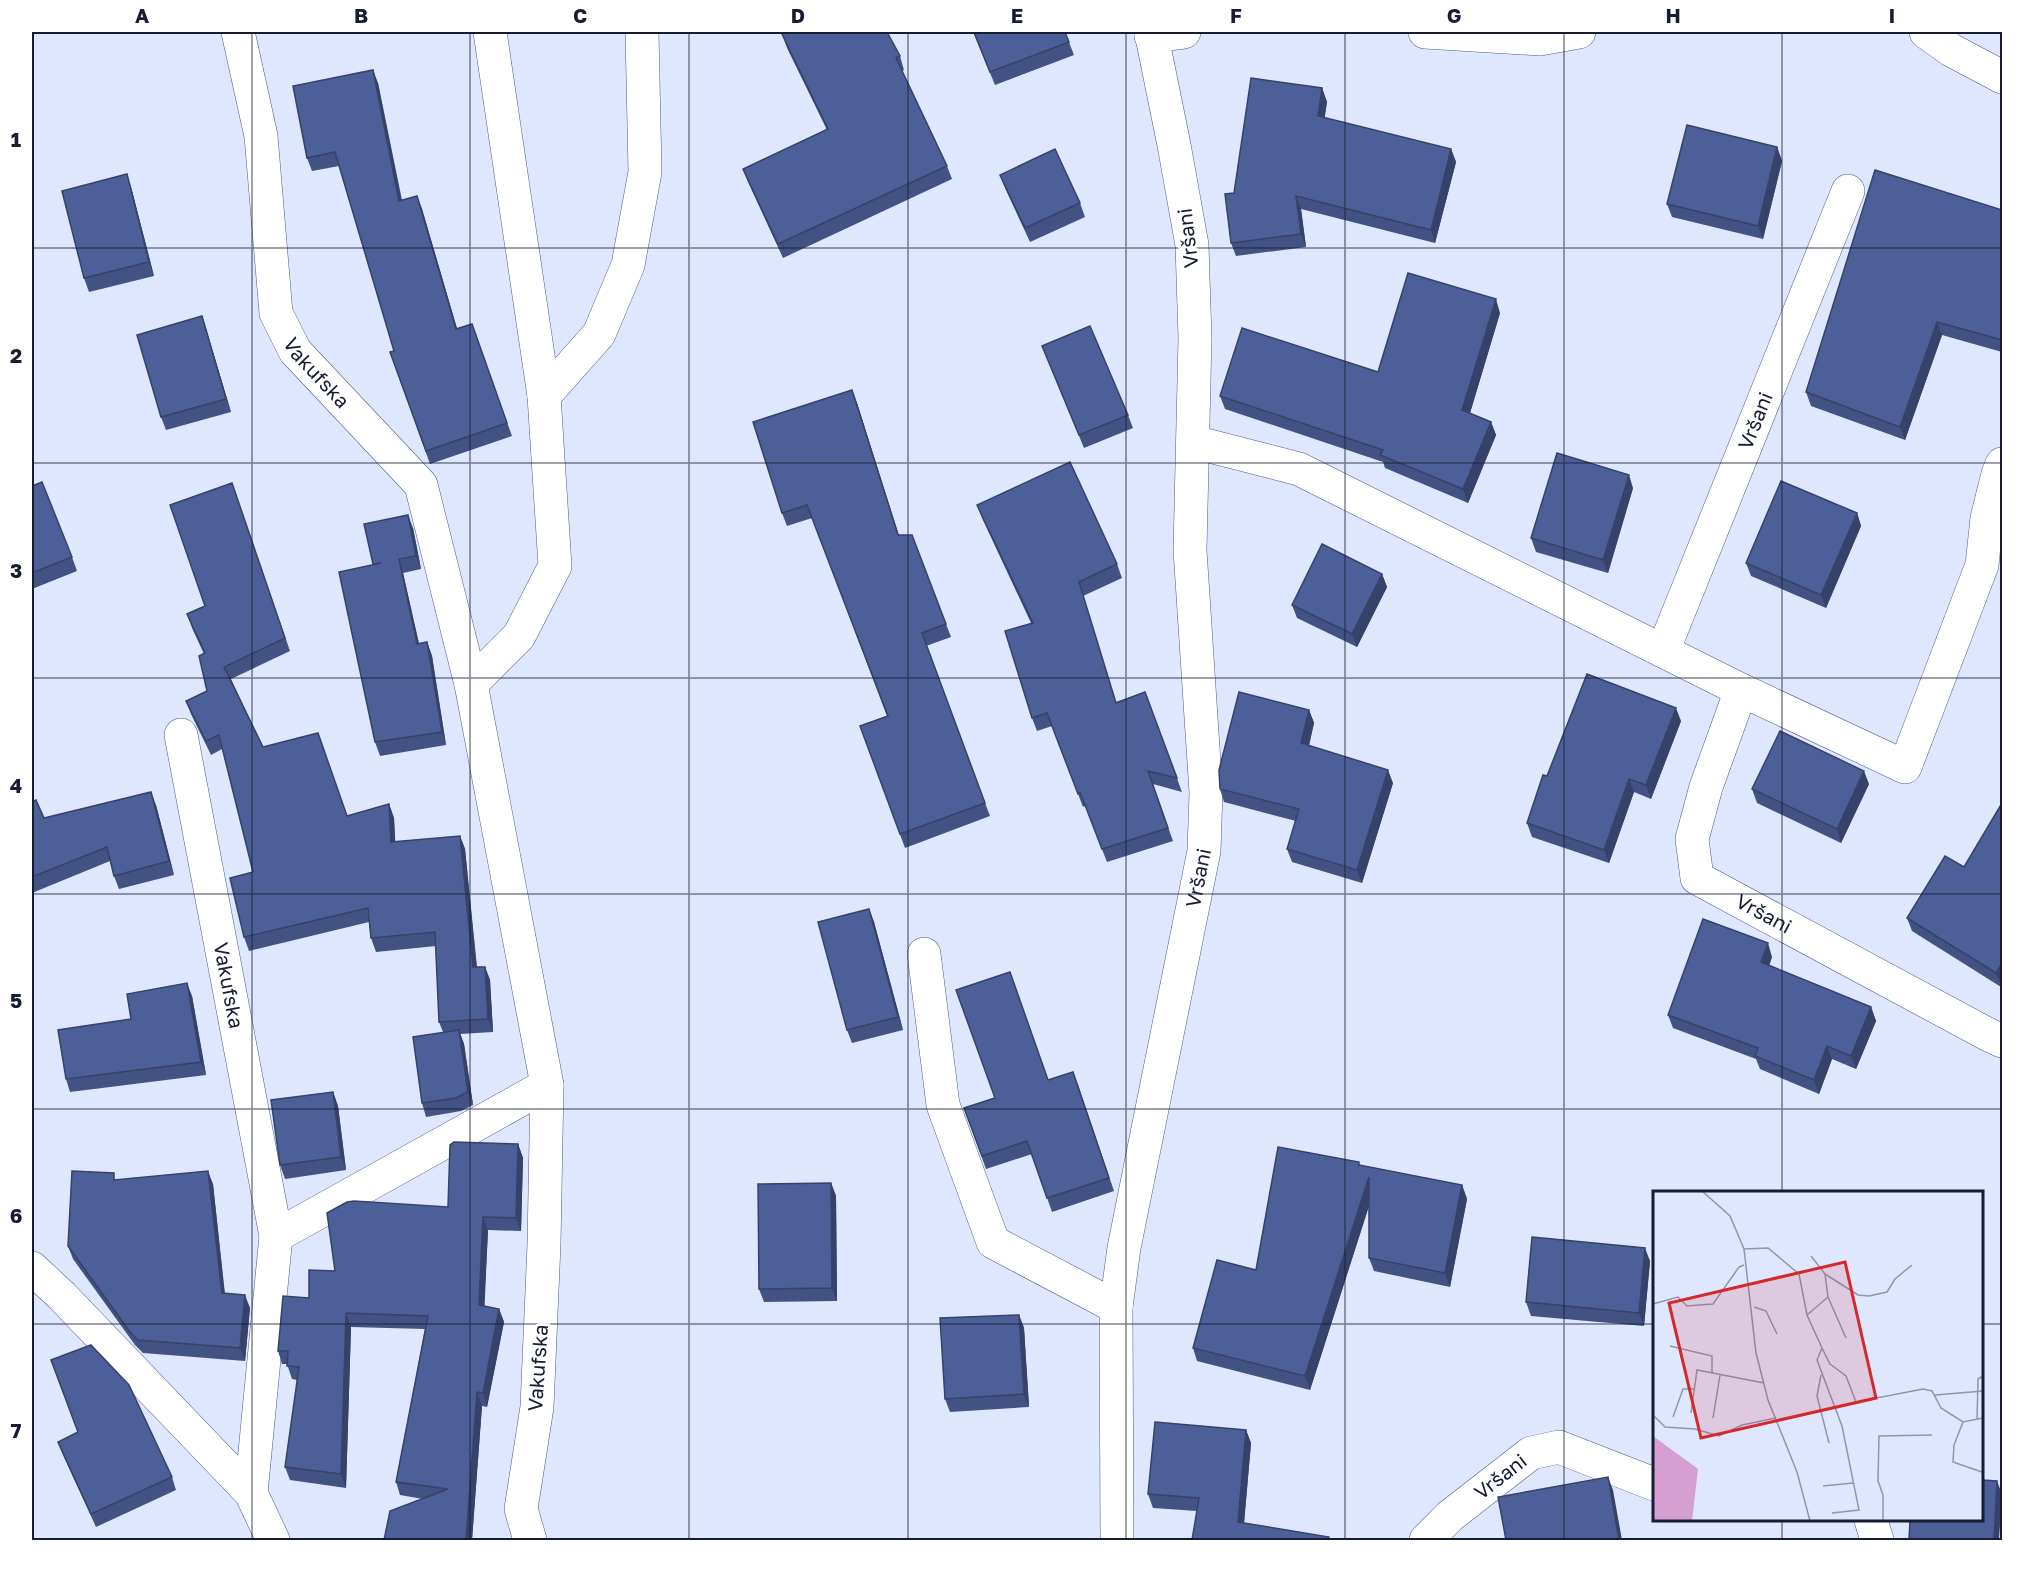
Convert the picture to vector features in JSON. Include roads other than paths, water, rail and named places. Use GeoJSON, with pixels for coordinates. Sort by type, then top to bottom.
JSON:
{"type":"FeatureCollection","features":[{"type":"Feature","properties":{"kind":"street","name":"Vakufska"},"geometry":{"type":"LineString","coordinates":[[238,32],[261,136],[276,313],[295,351],[421,485],[471,684],[547,1085],[544,1244],[537,1407],[521,1509],[530,1540]]}},
{"type":"Feature","properties":{"kind":"street"},"geometry":{"type":"LineString","coordinates":[[471,684],[519,636],[555,566],[544,396],[490,32]]}},
{"type":"Feature","properties":{"kind":"street"},"geometry":{"type":"LineString","coordinates":[[544,396],[599,333],[628,265],[645,172],[642,32]]}},
{"type":"Feature","properties":{"kind":"street","name":"Vršani"},"geometry":{"type":"LineString","coordinates":[[1117,1540],[1116,1307],[1124,1248],[1204,851],[1206,793],[1190,550],[1195,338],[1192,245],[1151,34],[1184,32]]}},
{"type":"Feature","properties":{"kind":"street"},"geometry":{"type":"LineString","coordinates":[[1425,32],[1540,39],[1579,32]]}},
{"type":"Feature","properties":{"kind":"street"},"geometry":{"type":"LineString","coordinates":[[1926,32],[1951,50],[2002,77]]}},
{"type":"Feature","properties":{"kind":"street","name":"Vršani"},"geometry":{"type":"LineString","coordinates":[[1663,651],[1848,191]]}},
{"type":"Feature","properties":{"kind":"street"},"geometry":{"type":"LineString","coordinates":[[1194,442],[1299,469],[1741,690],[1905,767],[1992,568],[1987,518],[2002,464]]}},
{"type":"Feature","properties":{"kind":"street","name":"Vršani"},"geometry":{"type":"LineString","coordinates":[[1741,690],[1706,788],[1692,839],[1697,878],[2002,1041]]}},
{"type":"Feature","properties":{"kind":"street","name":"Vakufska"},"geometry":{"type":"LineString","coordinates":[[181,735],[276,1236],[251,1493]]}},
{"type":"Feature","properties":{"kind":"street"},"geometry":{"type":"LineString","coordinates":[[924,954],[943,1105],[993,1242],[1116,1307]]}},
{"type":"Feature","properties":{"kind":"street"},"geometry":{"type":"LineString","coordinates":[[276,1236],[547,1085]]}},
{"type":"Feature","properties":{"kind":"street"},"geometry":{"type":"LineString","coordinates":[[32,1268],[62,1296],[251,1493],[273,1540]]}},
{"type":"Feature","properties":{"kind":"street","name":"Vršani"},"geometry":{"type":"LineString","coordinates":[[1426,1540],[1450,1516],[1531,1452],[1559,1447],[1653,1484]]}},
{"type":"Feature","properties":{"kind":"street"},"geometry":{"type":"LineString","coordinates":[[1871,1521],[1877,1540]]}}]}
